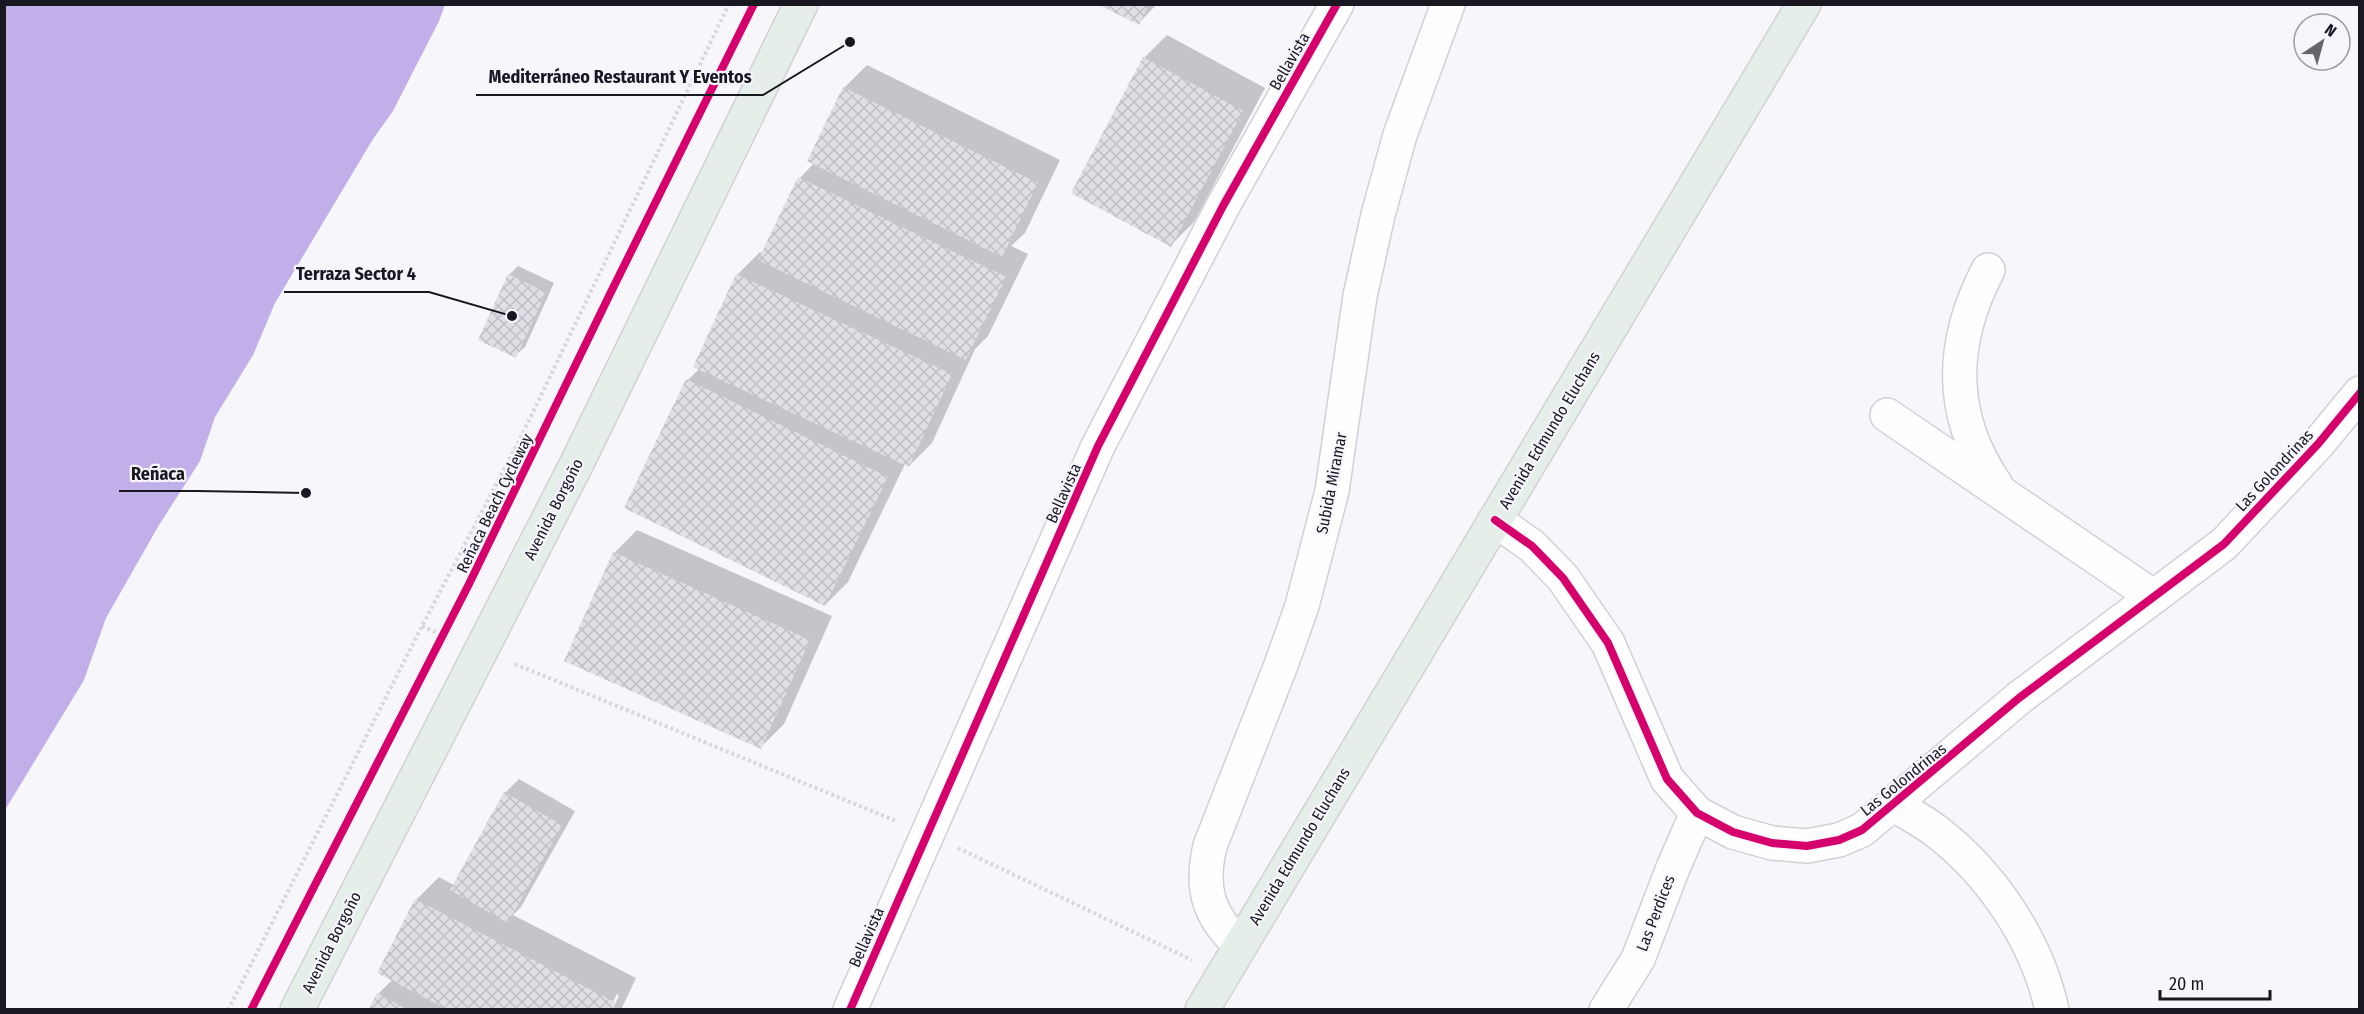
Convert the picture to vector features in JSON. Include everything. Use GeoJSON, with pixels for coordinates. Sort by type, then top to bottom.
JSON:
{"type":"FeatureCollection","features":[{"type":"Feature","properties":{"kind":"main road","name":"Avenida Borgoño"},"geometry":{"type":"LineString","coordinates":[[297,1010],[576,465],[801,4]]}},
{"type":"Feature","properties":{"kind":"main road","name":"Avenida Edmundo Eluchans"},"geometry":{"type":"LineString","coordinates":[[1202,1010],[1804,4]]}},
{"type":"Feature","properties":{"kind":"street","name":"Bellavista"},"geometry":{"type":"LineString","coordinates":[[850,1010],[1098,446],[1223,206],[1337,4]]}},
{"type":"Feature","properties":{"kind":"street","name":"Subida Miramar"},"geometry":{"type":"LineString","coordinates":[[1240,945],[1224,930],[1215,917],[1205,883],[1206,864],[1210,846],[1281,665],[1310,576],[1332,491],[1360,296],[1378,215],[1400,135],[1448,4]]}},
{"type":"Feature","properties":{"kind":"street"},"geometry":{"type":"LineString","coordinates":[[1988,270],[1974,297],[1964,326],[1959,356],[1959,386],[1963,415],[1972,442],[1984,468],[2000,492]]}},
{"type":"Feature","properties":{"kind":"street","name":"Las Golondrinas"},"geometry":{"type":"LineString","coordinates":[[1495,520],[1532,546],[1563,578],[1608,643],[1667,779],[1696,813],[1733,832],[1772,843],[1807,846],[1839,840],[1862,830],[2019,698],[2224,544],[2318,444],[2360,393]]}},
{"type":"Feature","properties":{"kind":"street"},"geometry":{"type":"LineString","coordinates":[[1887,415],[2154,597]]}},
{"type":"Feature","properties":{"kind":"street"},"geometry":{"type":"LineString","coordinates":[[1893,804],[1936,831],[1969,861],[2001,900],[2027,940],[2046,983],[2052,1010]]}},
{"type":"Feature","properties":{"kind":"street","name":"Las Perdices"},"geometry":{"type":"LineString","coordinates":[[1606,1010],[1638,958],[1696,813]]}},
{"type":"Feature","properties":{"kind":"path"},"geometry":{"type":"LineString","coordinates":[[228,1010],[422,626],[521,438],[729,4]]}},
{"type":"Feature","properties":{"kind":"path"},"geometry":{"type":"LineString","coordinates":[[437,646],[448,626]]}},
{"type":"Feature","properties":{"kind":"path"},"geometry":{"type":"LineString","coordinates":[[481,649],[926,833],[1223,974]]}},
{"type":"Feature","properties":{"kind":"shaded area"},"geometry":{"type":"Polygon","coordinates":[[[5,4],[445,5],[393,111],[373,139],[275,303],[253,355],[215,417],[200,461],[159,525],[106,618],[84,680],[5,810],[5,4]]]}},
{"type":"Feature","properties":{"kind":"building"},"geometry":{"type":"Polygon","coordinates":[[[1097,4],[1149,4],[1139,25],[1097,4]]]}},
{"type":"Feature","properties":{"kind":"building"},"geometry":{"type":"Polygon","coordinates":[[[1143,57],[1243,111],[1171,247],[1071,193],[1143,57]]]}},
{"type":"Feature","properties":{"kind":"building"},"geometry":{"type":"Polygon","coordinates":[[[843,87],[1038,183],[1002,257],[807,161],[843,87]]]}},
{"type":"Feature","properties":{"kind":"building"},"geometry":{"type":"Polygon","coordinates":[[[798,177],[1006,277],[966,360],[758,260],[798,177]]]}},
{"type":"Feature","properties":{"kind":"building"},"geometry":{"type":"Polygon","coordinates":[[[508,274],[546,292],[516,358],[478,340],[508,274]]]}},
{"type":"Feature","properties":{"kind":"building"},"geometry":{"type":"Polygon","coordinates":[[[736,274],[952,374],[909,467],[693,367],[736,274]]]}},
{"type":"Feature","properties":{"kind":"building"},"geometry":{"type":"Polygon","coordinates":[[[686,379],[888,477],[825,606],[624,508],[686,379]]]}},
{"type":"Feature","properties":{"kind":"building"},"geometry":{"type":"Polygon","coordinates":[[[613,552],[810,640],[761,749],[564,661],[613,552]]]}},
{"type":"Feature","properties":{"kind":"building"},"geometry":{"type":"Polygon","coordinates":[[[504,792],[562,825],[508,923],[450,890],[504,792]]]}},
{"type":"Feature","properties":{"kind":"building"},"geometry":{"type":"Polygon","coordinates":[[[415,899],[615,1002],[611,1010],[448,1010],[377,973],[415,899]]]}},
{"type":"Feature","properties":{"kind":"building"},"geometry":{"type":"Polygon","coordinates":[[[377,993],[408,1010],[368,1010],[377,993]]]}},
{"type":"Feature","properties":{"kind":"cycle path","name":"Reñaca Beach Cycleway"},"geometry":{"type":"LineString","coordinates":[[251,1010],[469,584],[754,4]]}},
{"type":"Feature","properties":{"kind":"cycle path"},"geometry":{"type":"LineString","coordinates":[[850,1010],[1098,446],[1223,206],[1337,4]]}},
{"type":"Feature","properties":{"kind":"cycle path"},"geometry":{"type":"LineString","coordinates":[[1495,520],[1532,546],[1563,578],[1608,643],[1667,779],[1697,813],[1733,832],[1772,843],[1807,846],[1839,840],[1862,830],[2019,698],[2224,544],[2318,444],[2360,393]]}},
{"type":"Feature","properties":{"kind":"place","name":"Mediterráneo Restaurant Y Eventos"},"geometry":{"type":"Point","coordinates":[850,42]}},
{"type":"Feature","properties":{"kind":"place","name":"Terraza Sector 4"},"geometry":{"type":"Point","coordinates":[512,316]}},
{"type":"Feature","properties":{"kind":"place","name":"Reñaca"},"geometry":{"type":"Point","coordinates":[306,493]}}]}
